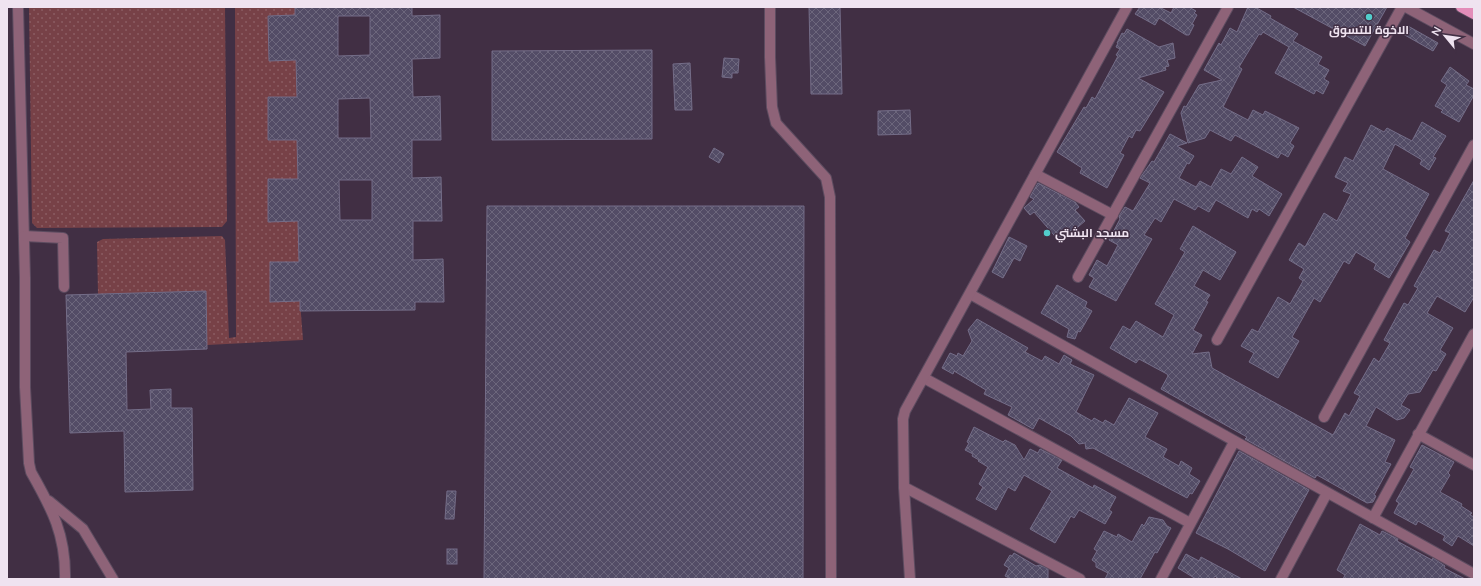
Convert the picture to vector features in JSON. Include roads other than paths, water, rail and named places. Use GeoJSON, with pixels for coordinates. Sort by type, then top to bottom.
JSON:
{"type":"FeatureCollection","features":[{"type":"Feature","properties":{"kind":"street"},"geometry":{"type":"LineString","coordinates":[[18,7],[24,236],[25,387],[29,463],[31,472],[46,498],[58,524],[62,540],[65,579]]}},
{"type":"Feature","properties":{"kind":"street"},"geometry":{"type":"LineString","coordinates":[[770,7],[772,107],[776,123],[826,178],[830,197],[831,579]]}},
{"type":"Feature","properties":{"kind":"street"},"geometry":{"type":"LineString","coordinates":[[910,579],[904,487],[903,419],[906,411],[1127,7]]}},
{"type":"Feature","properties":{"kind":"street"},"geometry":{"type":"LineString","coordinates":[[1078,277],[1228,7]]}},
{"type":"Feature","properties":{"kind":"street"},"geometry":{"type":"LineString","coordinates":[[1216,340],[1402,7]]}},
{"type":"Feature","properties":{"kind":"street"},"geometry":{"type":"LineString","coordinates":[[1406,7],[1474,44]]}},
{"type":"Feature","properties":{"kind":"street"},"geometry":{"type":"LineString","coordinates":[[1324,417],[1474,145]]}},
{"type":"Feature","properties":{"kind":"street"},"geometry":{"type":"LineString","coordinates":[[1035,174],[1113,215]]}},
{"type":"Feature","properties":{"kind":"street"},"geometry":{"type":"LineString","coordinates":[[24,236],[64,238],[64,287]]}},
{"type":"Feature","properties":{"kind":"street"},"geometry":{"type":"LineString","coordinates":[[970,294],[1474,574]]}},
{"type":"Feature","properties":{"kind":"street"},"geometry":{"type":"LineString","coordinates":[[1373,518],[1418,434],[1471,347],[1474,334]]}},
{"type":"Feature","properties":{"kind":"street"},"geometry":{"type":"LineString","coordinates":[[924,378],[1190,523]]}},
{"type":"Feature","properties":{"kind":"street"},"geometry":{"type":"LineString","coordinates":[[1418,434],[1474,465]]}},
{"type":"Feature","properties":{"kind":"street"},"geometry":{"type":"LineString","coordinates":[[1161,579],[1234,442]]}},
{"type":"Feature","properties":{"kind":"street"},"geometry":{"type":"LineString","coordinates":[[904,487],[1080,579]]}},
{"type":"Feature","properties":{"kind":"street"},"geometry":{"type":"LineString","coordinates":[[1281,579],[1327,493]]}},
{"type":"Feature","properties":{"kind":"street"},"geometry":{"type":"LineString","coordinates":[[46,498],[83,529],[113,579]]}},
{"type":"Feature","properties":{"kind":"place","name":"الاخوة للتسوق"},"geometry":{"type":"Point","coordinates":[1369,17]}},
{"type":"Feature","properties":{"kind":"place","name":"مسجد البشتي"},"geometry":{"type":"Point","coordinates":[1047,233]}}]}
